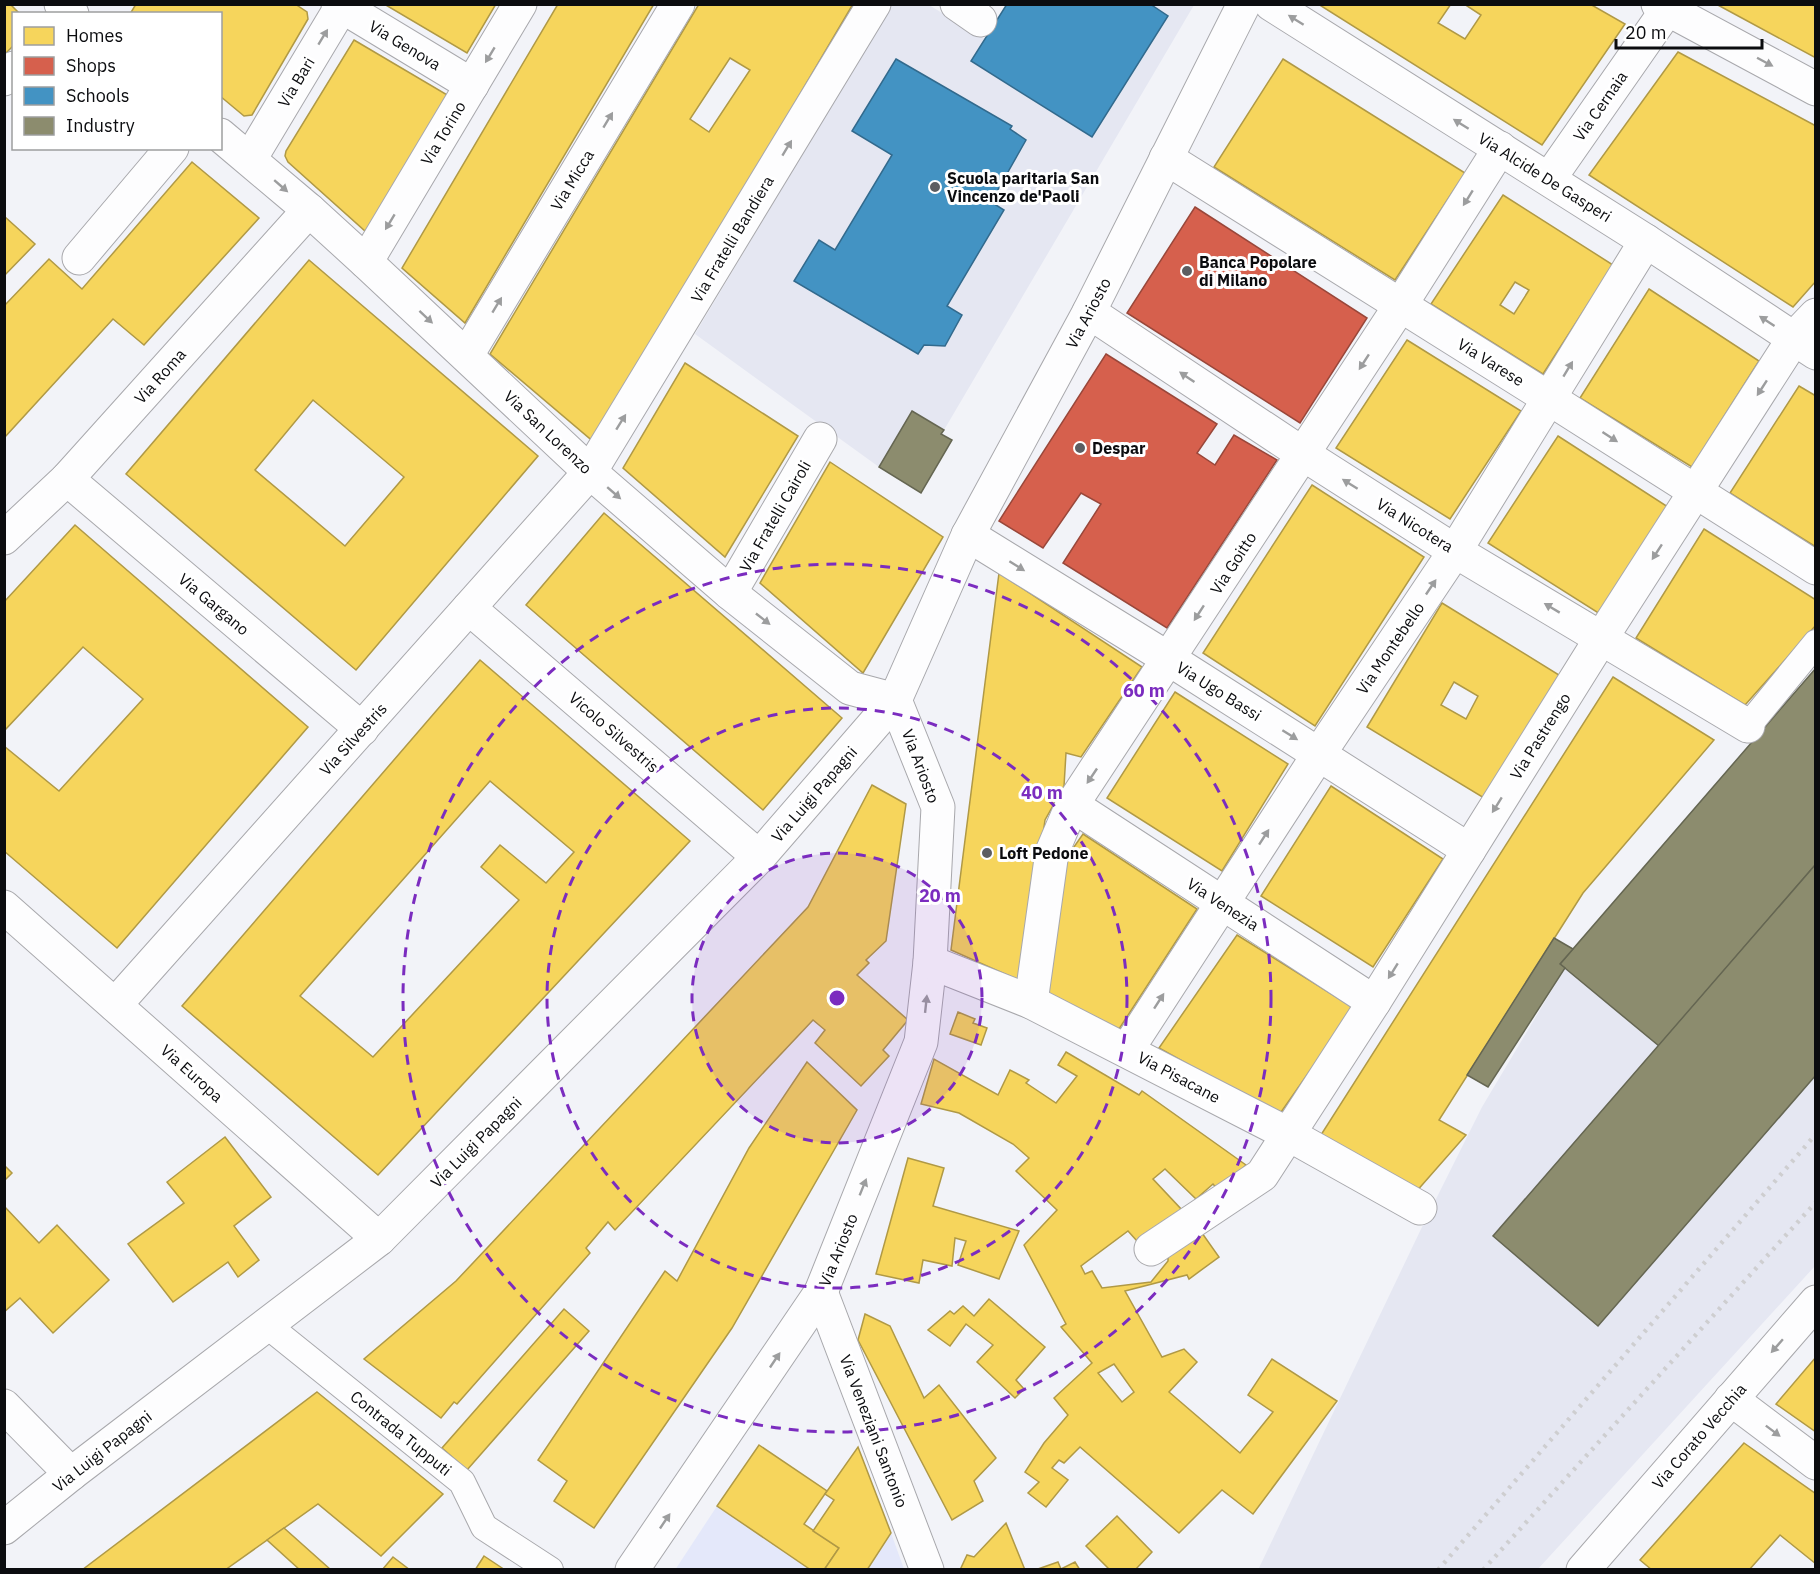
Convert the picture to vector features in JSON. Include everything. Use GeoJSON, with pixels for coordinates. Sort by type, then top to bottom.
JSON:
{"type":"FeatureCollection","features":[{"type":"Feature","properties":{"kind":"street","name":"Via Torino"},"geometry":{"type":"LineString","coordinates":[[366,262],[520,4]]}},
{"type":"Feature","properties":{"kind":"street","name":"Via Micca"},"geometry":{"type":"LineString","coordinates":[[467,355],[678,4]]}},
{"type":"Feature","properties":{"kind":"street","name":"Via Fratelli Bandiera"},"geometry":{"type":"LineString","coordinates":[[590,472],[874,4]]}},
{"type":"Feature","properties":{"kind":"street","name":"Via Ariosto"},"geometry":{"type":"LineString","coordinates":[[632,1569],[821,1292],[921,1042],[930,962],[938,807],[895,700],[968,535],[1089,312],[1244,4]]}},
{"type":"Feature","properties":{"kind":"street","name":"Via Alcide De Gasperi"},"geometry":{"type":"LineString","coordinates":[[1271,4],[1646,241],[1804,346]]}},
{"type":"Feature","properties":{"kind":"street","name":"Via Genova"},"geometry":{"type":"LineString","coordinates":[[341,5],[472,85]]}},
{"type":"Feature","properties":{"kind":"street","name":"Via Bari"},"geometry":{"type":"LineString","coordinates":[[250,159],[341,5]]}},
{"type":"Feature","properties":{"kind":"street"},"geometry":{"type":"LineString","coordinates":[[1666,6],[1815,89]]}},
{"type":"Feature","properties":{"kind":"street","name":"Via Cernaia"},"geometry":{"type":"LineString","coordinates":[[1549,179],[1666,6]]}},
{"type":"Feature","properties":{"kind":"street","name":"Via San Lorenzo"},"geometry":{"type":"LineString","coordinates":[[222,137],[309,210],[590,472],[730,593],[850,688],[895,700]]}},
{"type":"Feature","properties":{"kind":"street","name":"Via Goitto"},"geometry":{"type":"LineString","coordinates":[[1031,1002],[1052,852],[1072,805],[1400,306],[1500,148]]}},
{"type":"Feature","properties":{"kind":"street"},"geometry":{"type":"LineString","coordinates":[[79,258],[170,150]]}},
{"type":"Feature","properties":{"kind":"street","name":"Via Varese"},"geometry":{"type":"LineString","coordinates":[[1166,158],[1815,568]]}},
{"type":"Feature","properties":{"kind":"street","name":"Via Roma"},"geometry":{"type":"LineString","coordinates":[[4,537],[67,479],[309,210]]}},
{"type":"Feature","properties":{"kind":"street","name":"Via Montebello"},"geometry":{"type":"LineString","coordinates":[[1127,1050],[1221,903],[1455,551],[1646,241]]}},
{"type":"Feature","properties":{"kind":"street","name":"Via Nicotera"},"geometry":{"type":"LineString","coordinates":[[1089,312],[1303,454],[1455,551],[1748,726]]}},
{"type":"Feature","properties":{"kind":"street","name":"Via Pastrengo"},"geometry":{"type":"LineString","coordinates":[[1151,1249],[1262,1175],[1374,1002],[1695,492],[1804,346],[1815,315]]}},
{"type":"Feature","properties":{"kind":"street","name":"Via Fratelli Cairoli"},"geometry":{"type":"LineString","coordinates":[[730,593],[820,439]]}},
{"type":"Feature","properties":{"kind":"street","name":"Via Silvestris"},"geometry":{"type":"LineString","coordinates":[[116,1005],[590,472]]}},
{"type":"Feature","properties":{"kind":"street","name":"Via Gargano"},"geometry":{"type":"LineString","coordinates":[[67,479],[362,729]]}},
{"type":"Feature","properties":{"kind":"street","name":"Via Ugo Bassi"},"geometry":{"type":"LineString","coordinates":[[968,535],[1169,659],[1469,850]]}},
{"type":"Feature","properties":{"kind":"street","name":"Vicolo Silvestris"},"geometry":{"type":"LineString","coordinates":[[469,608],[759,857]]}},
{"type":"Feature","properties":{"kind":"street","name":"Via Luigi Papagni"},"geometry":{"type":"LineString","coordinates":[[4,1528],[71,1474],[380,1239],[759,857],[895,700]]}},
{"type":"Feature","properties":{"kind":"street","name":"Via Venezia"},"geometry":{"type":"LineString","coordinates":[[1072,805],[1374,1002]]}},
{"type":"Feature","properties":{"kind":"street","name":"Via Europa"},"geometry":{"type":"LineString","coordinates":[[4,907],[380,1239]]}},
{"type":"Feature","properties":{"kind":"street","name":"Via Pisacane"},"geometry":{"type":"LineString","coordinates":[[930,962],[1031,1002],[1127,1050],[1288,1134],[1420,1208]]}},
{"type":"Feature","properties":{"kind":"street","name":"Via Veneziani Santonio"},"geometry":{"type":"LineString","coordinates":[[821,1292],[927,1569]]}},
{"type":"Feature","properties":{"kind":"street","name":"Via Corato Vecchia"},"geometry":{"type":"LineString","coordinates":[[1582,1569],[1815,1302]]}},
{"type":"Feature","properties":{"kind":"street"},"geometry":{"type":"LineString","coordinates":[[1731,1399],[1815,1463]]}},
{"type":"Feature","properties":{"kind":"street"},"geometry":{"type":"LineString","coordinates":[[4,1406],[71,1474]]}},
{"type":"Feature","properties":{"kind":"lane"},"geometry":{"type":"LineString","coordinates":[[1748,726],[1815,643]]}},
{"type":"Feature","properties":{"kind":"lane","name":"Contrada Tupputi"},"geometry":{"type":"LineString","coordinates":[[268,1326],[462,1482],[484,1527],[550,1569]]}},
{"type":"Feature","properties":{"kind":"shaded area","name":"Scuola paritaria San Vincenzo de'Paoli"},"geometry":{"type":"Polygon","coordinates":[[[892,5],[929,5],[985,39],[1007,5],[1194,5],[944,430],[912,411],[879,467],[695,334],[892,5]]]}},
{"type":"Feature","properties":{"kind":"shaded area"},"geometry":{"type":"Polygon","coordinates":[[[1815,668],[1815,1266],[1538,1569],[1258,1570],[1482,1107],[1565,968],[1560,964],[1815,668]]]}},
{"type":"Feature","properties":{"kind":"shaded area"},"geometry":{"type":"Polygon","coordinates":[[[717,1506],[811,1569],[675,1570],[717,1506]]]}},
{"type":"Feature","properties":{"kind":"shaded area"},"geometry":{"type":"Polygon","coordinates":[[[891,1533],[904,1569],[867,1569],[891,1533]]]}},
{"type":"Feature","properties":{"kind":"building: Homes"},"geometry":{"type":"Polygon","coordinates":[[[4,4],[10,4],[18,12],[12,12],[12,47],[4,55],[4,4]]]}},
{"type":"Feature","properties":{"kind":"building: Homes"},"geometry":{"type":"Polygon","coordinates":[[[136,4],[295,4],[307,12],[308,19],[252,115],[244,116],[222,98],[222,12],[131,12],[136,4]]]}},
{"type":"Feature","properties":{"kind":"building: Homes"},"geometry":{"type":"Polygon","coordinates":[[[384,4],[496,4],[467,53],[384,4]]]}},
{"type":"Feature","properties":{"kind":"building: Homes"},"geometry":{"type":"Polygon","coordinates":[[[558,4],[654,4],[465,323],[402,268],[558,4]]]}},
{"type":"Feature","properties":{"kind":"building: Homes"},"geometry":{"type":"Polygon","coordinates":[[[699,4],[853,4],[595,443],[490,354],[699,4]],[[730,58],[690,119],[709,132],[750,70],[730,58]]]}},
{"type":"Feature","properties":{"kind":"building: Homes"},"geometry":{"type":"Polygon","coordinates":[[[1318,4],[1451,4],[1438,23],[1465,39],[1481,15],[1464,4],[1590,4],[1625,24],[1542,145],[1318,4]]]}},
{"type":"Feature","properties":{"kind":"building: Homes"},"geometry":{"type":"Polygon","coordinates":[[[1716,4],[1816,4],[1816,58],[1716,4]]]}},
{"type":"Feature","properties":{"kind":"building: Homes"},"geometry":{"type":"Polygon","coordinates":[[[354,40],[449,96],[370,232],[365,231],[288,162],[285,156],[354,40]]]}},
{"type":"Feature","properties":{"kind":"building: Homes"},"geometry":{"type":"Polygon","coordinates":[[[1678,52],[1816,126],[1816,281],[1793,307],[1589,175],[1678,52]]]}},
{"type":"Feature","properties":{"kind":"building: Homes"},"geometry":{"type":"Polygon","coordinates":[[[1283,59],[1465,173],[1395,280],[1214,167],[1283,59]]]}},
{"type":"Feature","properties":{"kind":"building: Homes"},"geometry":{"type":"Polygon","coordinates":[[[192,162],[259,218],[144,345],[113,319],[4,438],[4,306],[49,259],[82,289],[192,162]]]}},
{"type":"Feature","properties":{"kind":"building: Homes"},"geometry":{"type":"Polygon","coordinates":[[[1503,195],[1613,265],[1543,374],[1431,304],[1503,195]],[[1515,282],[1500,305],[1514,314],[1529,290],[1515,282]]]}},
{"type":"Feature","properties":{"kind":"building: Homes"},"geometry":{"type":"Polygon","coordinates":[[[4,216],[35,244],[4,276],[4,216]]]}},
{"type":"Feature","properties":{"kind":"building: Homes"},"geometry":{"type":"Polygon","coordinates":[[[309,260],[538,456],[356,670],[126,474],[309,260]],[[313,400],[255,470],[345,546],[404,477],[313,400]]]}},
{"type":"Feature","properties":{"kind":"building: Homes"},"geometry":{"type":"Polygon","coordinates":[[[1649,289],[1759,361],[1692,467],[1580,398],[1649,289]]]}},
{"type":"Feature","properties":{"kind":"building: Homes"},"geometry":{"type":"Polygon","coordinates":[[[1407,340],[1521,411],[1450,519],[1336,448],[1407,340]]]}},
{"type":"Feature","properties":{"kind":"building: Homes"},"geometry":{"type":"Polygon","coordinates":[[[685,363],[798,436],[725,557],[623,468],[685,363]]]}},
{"type":"Feature","properties":{"kind":"building: Homes"},"geometry":{"type":"Polygon","coordinates":[[[1799,386],[1816,396],[1816,547],[1730,493],[1799,386]]]}},
{"type":"Feature","properties":{"kind":"building: Homes"},"geometry":{"type":"Polygon","coordinates":[[[1558,436],[1668,507],[1600,614],[1488,543],[1558,436]]]}},
{"type":"Feature","properties":{"kind":"building: Homes"},"geometry":{"type":"Polygon","coordinates":[[[830,462],[943,537],[863,673],[760,583],[830,462]]]}},
{"type":"Feature","properties":{"kind":"building: Homes"},"geometry":{"type":"Polygon","coordinates":[[[1312,485],[1424,557],[1315,726],[1203,653],[1312,485]]]}},
{"type":"Feature","properties":{"kind":"building: Homes"},"geometry":{"type":"Polygon","coordinates":[[[604,513],[842,718],[763,810],[526,605],[604,513]]]}},
{"type":"Feature","properties":{"kind":"building: Homes"},"geometry":{"type":"Polygon","coordinates":[[[75,525],[308,727],[117,948],[4,851],[4,746],[59,791],[143,699],[83,647],[4,731],[4,602],[75,525]]]}},
{"type":"Feature","properties":{"kind":"building: Homes"},"geometry":{"type":"Polygon","coordinates":[[[1704,529],[1816,600],[1816,625],[1745,705],[1636,638],[1704,529]]]}},
{"type":"Feature","properties":{"kind":"building: Homes"},"geometry":{"type":"Polygon","coordinates":[[[999,573],[1142,667],[1081,757],[1066,753],[1064,786],[1045,820],[1023,982],[951,950],[999,573]]]}},
{"type":"Feature","properties":{"kind":"building: Homes"},"geometry":{"type":"Polygon","coordinates":[[[1442,603],[1559,675],[1484,798],[1367,727],[1442,603]],[[1454,682],[1441,705],[1466,719],[1478,696],[1454,682]]]}},
{"type":"Feature","properties":{"kind":"building: Homes"},"geometry":{"type":"Polygon","coordinates":[[[480,660],[690,841],[378,1175],[182,1006],[480,660]],[[490,781],[300,996],[373,1057],[519,900],[481,867],[500,845],[546,883],[574,852],[490,781]]]}},
{"type":"Feature","properties":{"kind":"building: Homes"},"geometry":{"type":"Polygon","coordinates":[[[1613,677],[1714,740],[1583,893],[1439,1120],[1466,1135],[1415,1193],[1319,1138],[1613,677]]]}},
{"type":"Feature","properties":{"kind":"building: Homes"},"geometry":{"type":"Polygon","coordinates":[[[1175,692],[1288,764],[1222,871],[1107,798],[1175,692]]]}},
{"type":"Feature","properties":{"kind":"building: Homes"},"geometry":{"type":"Polygon","coordinates":[[[872,785],[906,804],[886,941],[866,960],[869,963],[857,975],[908,1020],[883,1050],[889,1056],[861,1086],[815,1043],[825,1030],[813,1020],[615,1230],[608,1222],[586,1248],[590,1253],[457,1404],[454,1402],[441,1418],[364,1359],[456,1281],[808,907],[872,785]]]}},
{"type":"Feature","properties":{"kind":"building: Homes"},"geometry":{"type":"Polygon","coordinates":[[[1331,786],[1443,859],[1373,967],[1261,896],[1331,786]]]}},
{"type":"Feature","properties":{"kind":"building: Homes"},"geometry":{"type":"Polygon","coordinates":[[[1083,834],[1197,909],[1119,1029],[1043,991],[1062,864],[1083,834]]]}},
{"type":"Feature","properties":{"kind":"building: Homes"},"geometry":{"type":"Polygon","coordinates":[[[1237,935],[1354,1008],[1279,1115],[1159,1048],[1237,935]]]}},
{"type":"Feature","properties":{"kind":"building: Homes"},"geometry":{"type":"Polygon","coordinates":[[[958,1012],[975,1019],[973,1023],[987,1028],[981,1045],[950,1034],[958,1012]]]}},
{"type":"Feature","properties":{"kind":"building: Homes"},"geometry":{"type":"Polygon","coordinates":[[[1066,1052],[1139,1095],[1142,1091],[1246,1165],[1219,1191],[1213,1184],[1196,1199],[1165,1169],[1153,1179],[1182,1210],[1137,1241],[1128,1231],[1081,1266],[1085,1274],[1092,1271],[1102,1288],[1151,1282],[1168,1261],[1168,1250],[1202,1233],[1219,1257],[1189,1279],[1187,1275],[1125,1291],[1162,1357],[1184,1349],[1197,1362],[1169,1392],[1240,1453],[1273,1412],[1248,1395],[1272,1359],[1337,1401],[1253,1514],[1222,1490],[1179,1533],[1080,1447],[1064,1463],[1059,1460],[1052,1468],[1068,1480],[1046,1507],[1028,1493],[1039,1482],[1025,1472],[1044,1443],[1068,1415],[1054,1398],[1092,1363],[1061,1327],[1066,1324],[1024,1245],[1057,1210],[1016,1171],[1029,1158],[1013,1144],[959,1113],[921,1104],[934,1059],[998,1095],[1010,1070],[1029,1080],[1026,1083],[1056,1103],[1077,1076],[1058,1065],[1066,1052]],[[1114,1364],[1098,1373],[1122,1402],[1134,1392],[1114,1364]]]}},
{"type":"Feature","properties":{"kind":"building: Homes"},"geometry":{"type":"Polygon","coordinates":[[[807,1062],[857,1110],[732,1328],[594,1528],[554,1501],[567,1481],[538,1460],[665,1271],[677,1281],[749,1148],[807,1062]]]}},
{"type":"Feature","properties":{"kind":"building: Homes"},"geometry":{"type":"Polygon","coordinates":[[[225,1137],[271,1197],[234,1226],[259,1260],[238,1277],[228,1262],[173,1302],[128,1244],[184,1203],[167,1182],[225,1137]]]}},
{"type":"Feature","properties":{"kind":"building: Homes"},"geometry":{"type":"Polygon","coordinates":[[[908,1158],[944,1168],[933,1206],[1019,1231],[999,1279],[958,1265],[966,1241],[955,1238],[952,1266],[923,1260],[919,1283],[876,1274],[908,1158]]]}},
{"type":"Feature","properties":{"kind":"building: Homes"},"geometry":{"type":"Polygon","coordinates":[[[4,1165],[12,1173],[4,1181],[4,1165]]]}},
{"type":"Feature","properties":{"kind":"building: Homes"},"geometry":{"type":"Polygon","coordinates":[[[4,1206],[39,1243],[57,1225],[109,1280],[53,1333],[20,1298],[4,1312],[4,1206]]]}},
{"type":"Feature","properties":{"kind":"building: Homes"},"geometry":{"type":"Polygon","coordinates":[[[989,1299],[1045,1347],[1016,1380],[1024,1389],[1015,1398],[977,1362],[993,1345],[966,1324],[950,1346],[928,1330],[950,1311],[954,1314],[963,1306],[974,1316],[989,1299]]]}},
{"type":"Feature","properties":{"kind":"building: Homes"},"geometry":{"type":"Polygon","coordinates":[[[564,1309],[589,1331],[467,1470],[442,1448],[564,1309]]]}},
{"type":"Feature","properties":{"kind":"building: Homes"},"geometry":{"type":"Polygon","coordinates":[[[865,1314],[890,1326],[924,1398],[939,1385],[996,1458],[974,1481],[983,1501],[952,1520],[858,1340],[865,1314]]]}},
{"type":"Feature","properties":{"kind":"building: Homes"},"geometry":{"type":"Polygon","coordinates":[[[1816,1357],[1816,1432],[1776,1404],[1816,1357]]]}},
{"type":"Feature","properties":{"kind":"building: Homes"},"geometry":{"type":"Polygon","coordinates":[[[317,1392],[443,1494],[381,1556],[318,1504],[225,1570],[82,1570],[317,1392]]]}},
{"type":"Feature","properties":{"kind":"building: Homes"},"geometry":{"type":"Polygon","coordinates":[[[1744,1443],[1816,1494],[1816,1564],[1780,1535],[1749,1570],[1652,1570],[1640,1560],[1744,1443]]]}},
{"type":"Feature","properties":{"kind":"building: Homes"},"geometry":{"type":"Polygon","coordinates":[[[759,1445],[827,1491],[804,1524],[839,1548],[824,1570],[811,1570],[717,1506],[759,1445]]]}},
{"type":"Feature","properties":{"kind":"building: Homes"},"geometry":{"type":"Polygon","coordinates":[[[858,1447],[891,1533],[867,1570],[824,1570],[839,1548],[813,1531],[834,1500],[825,1494],[858,1447]]]}},
{"type":"Feature","properties":{"kind":"building: Homes"},"geometry":{"type":"Polygon","coordinates":[[[1117,1516],[1152,1552],[1135,1570],[1110,1570],[1086,1546],[1117,1516]]]}},
{"type":"Feature","properties":{"kind":"building: Homes"},"geometry":{"type":"Polygon","coordinates":[[[1006,1523],[1025,1570],[960,1570],[967,1555],[974,1557],[1006,1523]]]}},
{"type":"Feature","properties":{"kind":"building: Homes"},"geometry":{"type":"Polygon","coordinates":[[[284,1528],[331,1570],[300,1570],[267,1540],[284,1528]]]}},
{"type":"Feature","properties":{"kind":"building: Homes"},"geometry":{"type":"Polygon","coordinates":[[[484,1556],[505,1570],[475,1570],[484,1556]]]}},
{"type":"Feature","properties":{"kind":"building: Homes"},"geometry":{"type":"Polygon","coordinates":[[[393,1557],[410,1570],[382,1570],[393,1557]]]}},
{"type":"Feature","properties":{"kind":"building: Homes"},"geometry":{"type":"Polygon","coordinates":[[[1058,1562],[1061,1569],[1075,1562],[1080,1570],[1035,1570],[1058,1562]]]}},
{"type":"Feature","properties":{"kind":"building: Shops"},"geometry":{"type":"Polygon","coordinates":[[[1195,207],[1367,318],[1300,423],[1127,313],[1195,207]]]}},
{"type":"Feature","properties":{"kind":"building: Shops"},"geometry":{"type":"Polygon","coordinates":[[[1106,354],[1217,424],[1197,453],[1215,465],[1234,435],[1277,460],[1167,628],[1063,563],[1101,504],[1081,493],[1043,548],[999,521],[1106,354]]]}},
{"type":"Feature","properties":{"kind":"building: Schools"},"geometry":{"type":"Polygon","coordinates":[[[1007,4],[1150,4],[1168,16],[1092,137],[971,61],[1007,4]]]}},
{"type":"Feature","properties":{"kind":"building: Schools"},"geometry":{"type":"Polygon","coordinates":[[[896,59],[1012,126],[1010,129],[1026,140],[991,202],[1004,210],[947,306],[962,315],[945,346],[924,345],[918,354],[794,281],[819,240],[835,250],[892,155],[852,131],[896,59]]]}},
{"type":"Feature","properties":{"kind":"building: Industry"},"geometry":{"type":"Polygon","coordinates":[[[912,411],[944,430],[941,434],[952,440],[921,493],[879,467],[912,411]]]}},
{"type":"Feature","properties":{"kind":"building: Industry"},"geometry":{"type":"Polygon","coordinates":[[[1816,668],[1816,864],[1659,1046],[1560,964],[1816,668]]]}},
{"type":"Feature","properties":{"kind":"building: Industry"},"geometry":{"type":"Polygon","coordinates":[[[1816,864],[1816,1075],[1598,1326],[1493,1236],[1816,864]]]}},
{"type":"Feature","properties":{"kind":"building: Industry"},"geometry":{"type":"Polygon","coordinates":[[[1554,938],[1573,949],[1560,964],[1565,968],[1488,1087],[1467,1075],[1554,938]]]}},
{"type":"Feature","properties":{"kind":"railway"},"geometry":{"type":"LineString","coordinates":[[1438,1570],[1816,1134]]}},
{"type":"Feature","properties":{"kind":"railway"},"geometry":{"type":"LineString","coordinates":[[1483,1570],[1816,1202]]}},
{"type":"Feature","properties":{"kind":"place","name":"Scuola paritaria San Vincenzo de'Paoli"},"geometry":{"type":"Point","coordinates":[935,187]}},
{"type":"Feature","properties":{"kind":"place","name":"Banca Popolare di Milano"},"geometry":{"type":"Point","coordinates":[1187,271]}},
{"type":"Feature","properties":{"kind":"place","name":"Despar"},"geometry":{"type":"Point","coordinates":[1080,448]}},
{"type":"Feature","properties":{"kind":"place","name":"Loft Pedone"},"geometry":{"type":"Point","coordinates":[987,853]}}]}
